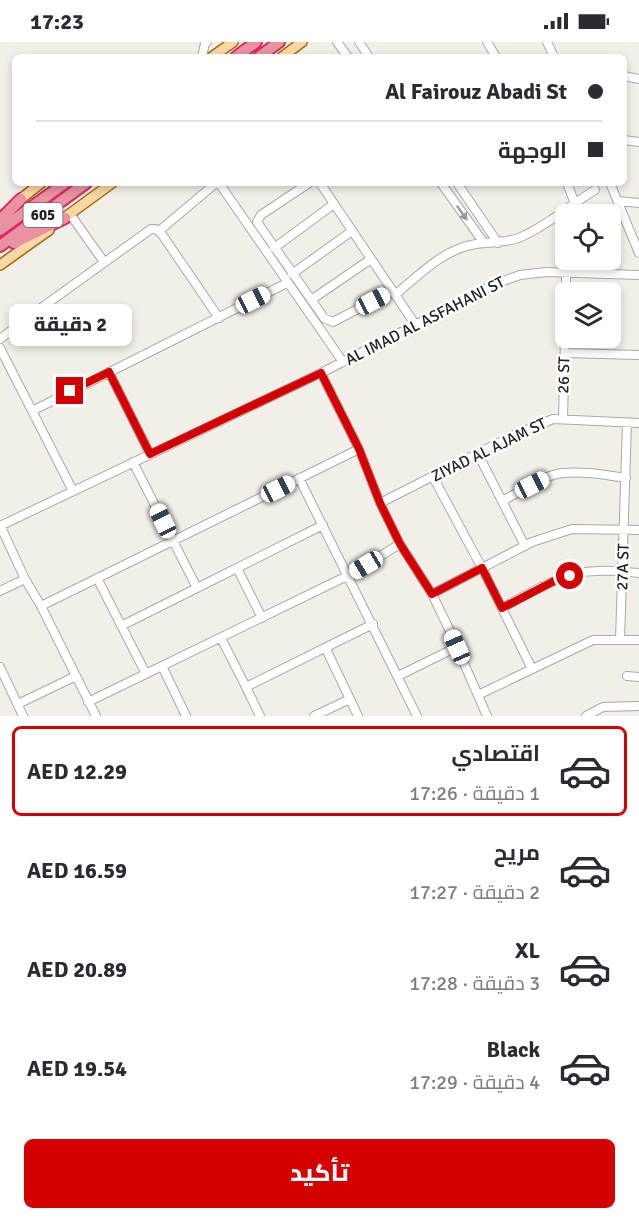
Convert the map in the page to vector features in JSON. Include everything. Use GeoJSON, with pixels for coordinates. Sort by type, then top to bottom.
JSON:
{"type":"FeatureCollection","features":[{"type":"Feature","properties":{"kind":"highway"},"geometry":{"type":"LineString","coordinates":[[240,54],[256,42]]}},
{"type":"Feature","properties":{"kind":"highway"},"geometry":{"type":"LineString","coordinates":[[263,54],[279,42]]}},
{"type":"Feature","properties":{"kind":"highway","name":"605"},"geometry":{"type":"LineString","coordinates":[[0,230],[61,186]]}},
{"type":"Feature","properties":{"kind":"highway","name":"605"},"geometry":{"type":"LineString","coordinates":[[0,248],[82,186]]}},
{"type":"Feature","properties":{"kind":"highway"},"geometry":{"type":"LineString","coordinates":[[0,220],[21,199]]}},
{"type":"Feature","properties":{"kind":"highway"},"geometry":{"type":"LineString","coordinates":[[0,248],[68,216]]}},
{"type":"Feature","properties":{"kind":"main road"},"geometry":{"type":"LineString","coordinates":[[216,54],[233,42]]}},
{"type":"Feature","properties":{"kind":"main road"},"geometry":{"type":"LineString","coordinates":[[286,54],[302,42]]}},
{"type":"Feature","properties":{"kind":"main road"},"geometry":{"type":"LineString","coordinates":[[0,213],[37,186]]}},
{"type":"Feature","properties":{"kind":"main road"},"geometry":{"type":"LineString","coordinates":[[0,265],[108,186]]}},
{"type":"Feature","properties":{"kind":"street"},"geometry":{"type":"LineString","coordinates":[[0,339],[37,310],[151,230],[159,231],[213,186]]}},
{"type":"Feature","properties":{"kind":"street"},"geometry":{"type":"LineString","coordinates":[[219,186],[343,362]]}},
{"type":"Feature","properties":{"kind":"street"},"geometry":{"type":"LineString","coordinates":[[305,186],[257,219],[257,225],[324,318],[333,322],[394,293],[439,259],[457,249],[522,237],[595,190]]}},
{"type":"Feature","properties":{"kind":"street"},"geometry":{"type":"LineString","coordinates":[[322,186],[415,324]]}},
{"type":"Feature","properties":{"kind":"street"},"geometry":{"type":"LineString","coordinates":[[443,186],[484,243]]}},
{"type":"Feature","properties":{"kind":"street"},"geometry":{"type":"LineString","coordinates":[[450,196],[459,186],[498,243]]}},
{"type":"Feature","properties":{"kind":"street"},"geometry":{"type":"LineString","coordinates":[[568,186],[574,202]]}},
{"type":"Feature","properties":{"kind":"street"},"geometry":{"type":"LineString","coordinates":[[610,186],[639,253]]}},
{"type":"Feature","properties":{"kind":"street"},"geometry":{"type":"LineString","coordinates":[[618,201],[639,203]]}},
{"type":"Feature","properties":{"kind":"street"},"geometry":{"type":"LineString","coordinates":[[274,248],[334,204]]}},
{"type":"Feature","properties":{"kind":"street"},"geometry":{"type":"LineString","coordinates":[[68,216],[104,262]]}},
{"type":"Feature","properties":{"kind":"street"},"geometry":{"type":"LineString","coordinates":[[159,231],[219,318]]}},
{"type":"Feature","properties":{"kind":"street"},"geometry":{"type":"LineString","coordinates":[[292,274],[352,231]]}},
{"type":"Feature","properties":{"kind":"street"},"geometry":{"type":"LineString","coordinates":[[311,300],[371,259]]}},
{"type":"Feature","properties":{"kind":"street","name":"AL IMAD AL ASFAHANI ST"},"geometry":{"type":"LineString","coordinates":[[1,530],[73,491],[321,373],[495,284],[520,275],[566,272],[639,275]]}},
{"type":"Feature","properties":{"kind":"street","name":"26 ST"},"geometry":{"type":"LineString","coordinates":[[566,272],[566,282]]}},
{"type":"Feature","properties":{"kind":"street"},"geometry":{"type":"LineString","coordinates":[[32,411],[287,283]]}},
{"type":"Feature","properties":{"kind":"street"},"geometry":{"type":"LineString","coordinates":[[0,348],[73,491]]}},
{"type":"Feature","properties":{"kind":"street","name":"26 ST"},"geometry":{"type":"LineString","coordinates":[[563,419],[565,348]]}},
{"type":"Feature","properties":{"kind":"street"},"geometry":{"type":"LineString","coordinates":[[565,353],[639,356]]}},
{"type":"Feature","properties":{"kind":"street"},"geometry":{"type":"LineString","coordinates":[[109,372],[150,454]]}},
{"type":"Feature","properties":{"kind":"street"},"geometry":{"type":"LineString","coordinates":[[321,373],[359,449],[380,503],[400,544],[432,594],[487,716]]}},
{"type":"Feature","properties":{"kind":"street","name":"ZIYAD AL AJAM ST"},"geometry":{"type":"LineString","coordinates":[[380,503],[514,435],[553,419],[639,423]]}},
{"type":"Feature","properties":{"kind":"street","name":"27A ST"},"geometry":{"type":"LineString","coordinates":[[620,640],[627,423]]}},
{"type":"Feature","properties":{"kind":"street"},"geometry":{"type":"LineString","coordinates":[[41,606],[359,449]]}},
{"type":"Feature","properties":{"kind":"street"},"geometry":{"type":"LineString","coordinates":[[478,454],[525,546]]}},
{"type":"Feature","properties":{"kind":"street"},"geometry":{"type":"LineString","coordinates":[[133,462],[197,588]]}},
{"type":"Feature","properties":{"kind":"street"},"geometry":{"type":"LineString","coordinates":[[502,501],[550,476],[563,473],[626,478]]}},
{"type":"Feature","properties":{"kind":"street"},"geometry":{"type":"LineString","coordinates":[[433,477],[482,568],[532,669]]}},
{"type":"Feature","properties":{"kind":"street"},"geometry":{"type":"LineString","coordinates":[[299,478],[417,716]]}},
{"type":"Feature","properties":{"kind":"street"},"geometry":{"type":"LineString","coordinates":[[121,626],[322,525]]}},
{"type":"Feature","properties":{"kind":"street"},"geometry":{"type":"LineString","coordinates":[[432,594],[525,546],[572,529],[639,530]]}},
{"type":"Feature","properties":{"kind":"street"},"geometry":{"type":"LineString","coordinates":[[1,530],[96,716]]}},
{"type":"Feature","properties":{"kind":"street"},"geometry":{"type":"LineString","coordinates":[[0,546],[9,542]]}},
{"type":"Feature","properties":{"kind":"street"},"geometry":{"type":"LineString","coordinates":[[88,702],[349,575],[400,544]]}},
{"type":"Feature","properties":{"kind":"street"},"geometry":{"type":"LineString","coordinates":[[237,568],[262,618]]}},
{"type":"Feature","properties":{"kind":"street"},"geometry":{"type":"LineString","coordinates":[[502,608],[556,580],[570,576],[596,570],[639,573]]}},
{"type":"Feature","properties":{"kind":"street"},"geometry":{"type":"LineString","coordinates":[[97,578],[146,674]]}},
{"type":"Feature","properties":{"kind":"street"},"geometry":{"type":"LineString","coordinates":[[0,591],[25,579]]}},
{"type":"Feature","properties":{"kind":"street"},"geometry":{"type":"LineString","coordinates":[[246,687],[373,624]]}},
{"type":"Feature","properties":{"kind":"street"},"geometry":{"type":"LineString","coordinates":[[221,638],[260,716]]}},
{"type":"Feature","properties":{"kind":"street"},"geometry":{"type":"LineString","coordinates":[[478,694],[593,640],[639,640]]}},
{"type":"Feature","properties":{"kind":"street"},"geometry":{"type":"LineString","coordinates":[[398,676],[457,647]]}},
{"type":"Feature","properties":{"kind":"street"},"geometry":{"type":"LineString","coordinates":[[326,649],[358,716]]}},
{"type":"Feature","properties":{"kind":"street"},"geometry":{"type":"LineString","coordinates":[[162,666],[186,716]]}},
{"type":"Feature","properties":{"kind":"street"},"geometry":{"type":"LineString","coordinates":[[0,667],[23,716]]}},
{"type":"Feature","properties":{"kind":"street"},"geometry":{"type":"LineString","coordinates":[[18,704],[76,676]]}},
{"type":"Feature","properties":{"kind":"street"},"geometry":{"type":"LineString","coordinates":[[627,676],[639,676]]}},
{"type":"Feature","properties":{"kind":"street"},"geometry":{"type":"LineString","coordinates":[[314,716],[350,699]]}},
{"type":"Feature","properties":{"kind":"street"},"geometry":{"type":"LineString","coordinates":[[585,716],[603,707],[639,706]]}},
{"type":"Feature","properties":{"kind":"route"},"geometry":{"type":"LineString","coordinates":[[70,391],[109,372],[150,454],[321,373],[359,449],[380,503],[400,544],[432,594],[482,568],[502,608],[556,580],[570,576]]}}]}
